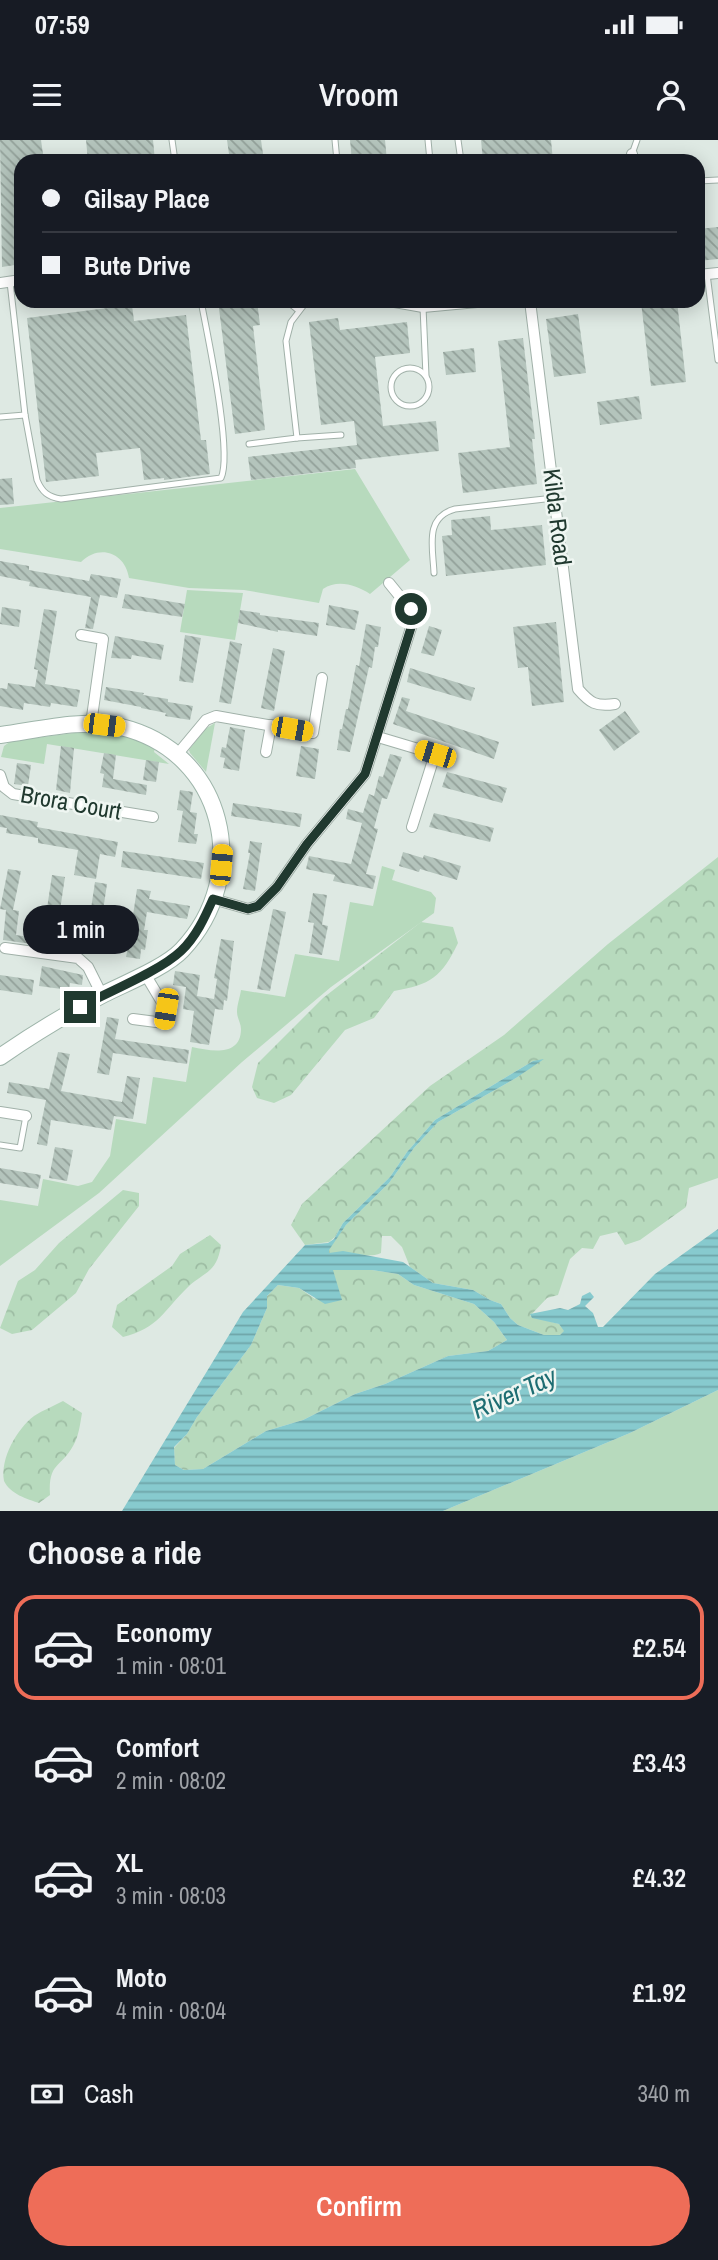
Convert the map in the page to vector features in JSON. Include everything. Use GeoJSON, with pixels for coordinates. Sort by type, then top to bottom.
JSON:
{"type":"FeatureCollection","features":[{"type":"Feature","properties":{"kind":"street","name":"Kilda Road"},"geometry":{"type":"LineString","coordinates":[[531,308],[578,689],[590,703],[602,706],[615,704]]}},
{"type":"Feature","properties":{"kind":"street"},"geometry":{"type":"LineString","coordinates":[[213,899],[248,909],[258,906],[268,897],[307,844],[365,774],[415,615],[389,583]]}},
{"type":"Feature","properties":{"kind":"street"},"geometry":{"type":"LineString","coordinates":[[82,635],[103,639],[91,724]]}},
{"type":"Feature","properties":{"kind":"street"},"geometry":{"type":"LineString","coordinates":[[176,755],[206,720],[216,716],[313,733],[322,678]]}},
{"type":"Feature","properties":{"kind":"street"},"geometry":{"type":"LineString","coordinates":[[0,735],[91,724],[136,732],[176,755],[194,771],[203,784],[219,822],[222,858],[213,899],[194,936],[180,952],[59,1020],[0,1057]]}},
{"type":"Feature","properties":{"kind":"street"},"geometry":{"type":"LineString","coordinates":[[266,752],[271,725]]}},
{"type":"Feature","properties":{"kind":"street"},"geometry":{"type":"LineString","coordinates":[[378,737],[435,754],[412,827]]}},
{"type":"Feature","properties":{"kind":"street","name":"Brora Court"},"geometry":{"type":"LineString","coordinates":[[0,775],[4,787],[13,794],[153,817]]}},
{"type":"Feature","properties":{"kind":"street"},"geometry":{"type":"LineString","coordinates":[[5,948],[79,958],[88,967],[102,996]]}},
{"type":"Feature","properties":{"kind":"street"},"geometry":{"type":"LineString","coordinates":[[133,1019],[164,1023],[166,1009],[145,974]]}},
{"type":"Feature","properties":{"kind":"street"},"geometry":{"type":"LineString","coordinates":[[0,1112],[26,1116]]}},
{"type":"Feature","properties":{"kind":"lane"},"geometry":{"type":"LineString","coordinates":[[708,274],[718,360]]}},
{"type":"Feature","properties":{"kind":"lane"},"geometry":{"type":"LineString","coordinates":[[10,282],[25,415],[37,480],[40,488],[50,497],[76,498],[221,478],[225,467],[219,397],[202,308]]}},
{"type":"Feature","properties":{"kind":"lane"},"geometry":{"type":"LineString","coordinates":[[296,308],[298,310],[289,325],[286,341],[297,438]]}},
{"type":"Feature","properties":{"kind":"lane"},"geometry":{"type":"LineString","coordinates":[[423,308],[426,376],[429,385],[427,397],[422,403],[408,407],[396,401],[391,384],[397,373],[414,368],[426,376]]}},
{"type":"Feature","properties":{"kind":"lane"},"geometry":{"type":"LineString","coordinates":[[0,417],[25,415]]}},
{"type":"Feature","properties":{"kind":"lane"},"geometry":{"type":"LineString","coordinates":[[249,444],[341,435]]}},
{"type":"Feature","properties":{"kind":"lane"},"geometry":{"type":"LineString","coordinates":[[434,573],[434,525],[442,514],[455,509],[554,498]]}},
{"type":"Feature","properties":{"kind":"lane"},"geometry":{"type":"LineString","coordinates":[[0,1145],[20,1149],[26,1116]]}},
{"type":"Feature","properties":{"kind":"green space"},"geometry":{"type":"Polygon","coordinates":[[[355,469],[410,560],[370,594],[353,586],[335,584],[323,589],[319,603],[244,590],[189,588],[129,578],[122,562],[110,553],[96,553],[81,562],[0,549],[0,508],[355,469]]]}},
{"type":"Feature","properties":{"kind":"green space"},"geometry":{"type":"Polygon","coordinates":[[[187,590],[243,593],[235,640],[180,632],[187,590]]]}},
{"type":"Feature","properties":{"kind":"green space"},"geometry":{"type":"Polygon","coordinates":[[[215,723],[206,772],[189,750],[205,729],[215,723]]]}},
{"type":"Feature","properties":{"kind":"green space"},"geometry":{"type":"Polygon","coordinates":[[[82,732],[125,735],[155,748],[154,752],[169,764],[47,744],[44,764],[1,757],[4,746],[11,741],[82,732]]]}},
{"type":"Feature","properties":{"kind":"green space"},"geometry":{"type":"Polygon","coordinates":[[[718,857],[718,1178],[689,1188],[686,1207],[640,1240],[625,1245],[617,1232],[600,1236],[593,1249],[582,1248],[570,1259],[558,1295],[547,1298],[530,1316],[559,1324],[565,1331],[560,1335],[544,1335],[518,1325],[501,1304],[473,1290],[433,1283],[410,1267],[402,1247],[391,1236],[382,1236],[381,1253],[375,1255],[329,1254],[328,1250],[346,1225],[389,1183],[414,1148],[438,1122],[516,1078],[527,1070],[533,1061],[435,1120],[407,1152],[390,1177],[343,1223],[335,1237],[329,1242],[305,1245],[291,1225],[302,1204],[430,1086],[504,1035],[608,944],[718,857]]]}},
{"type":"Feature","properties":{"kind":"green space"},"geometry":{"type":"Polygon","coordinates":[[[382,866],[395,870],[392,880],[431,892],[436,898],[434,913],[331,987],[242,1062],[99,1193],[0,1266],[0,1200],[38,1206],[43,1179],[78,1186],[92,1182],[110,1156],[116,1119],[146,1124],[153,1077],[186,1082],[192,1047],[224,1050],[236,1044],[241,1029],[237,1012],[241,990],[285,997],[295,954],[339,961],[350,902],[373,906],[382,866]]]}},
{"type":"Feature","properties":{"kind":"green space"},"geometry":{"type":"Polygon","coordinates":[[[421,922],[453,927],[458,943],[440,972],[417,986],[394,991],[374,1018],[345,1030],[291,1095],[274,1103],[257,1098],[252,1087],[258,1063],[323,998],[421,922]]]}},
{"type":"Feature","properties":{"kind":"green space"},"geometry":{"type":"Polygon","coordinates":[[[123,1190],[139,1193],[139,1206],[89,1269],[76,1293],[32,1330],[12,1334],[0,1328],[18,1281],[35,1270],[59,1243],[123,1190]]]}},
{"type":"Feature","properties":{"kind":"green space"},"geometry":{"type":"Polygon","coordinates":[[[210,1235],[221,1245],[217,1261],[209,1271],[188,1287],[160,1318],[145,1329],[123,1337],[112,1327],[117,1305],[172,1266],[180,1254],[210,1235]]]}},
{"type":"Feature","properties":{"kind":"green space"},"geometry":{"type":"Polygon","coordinates":[[[332,1270],[372,1270],[398,1274],[414,1285],[474,1304],[494,1322],[507,1340],[488,1351],[448,1356],[355,1394],[303,1420],[266,1431],[203,1469],[184,1470],[175,1465],[174,1448],[251,1345],[267,1308],[267,1296],[278,1285],[299,1288],[315,1299],[332,1270]]]}},
{"type":"Feature","properties":{"kind":"green space"},"geometry":{"type":"Polygon","coordinates":[[[718,1390],[718,1511],[443,1511],[630,1433],[718,1390]]]}},
{"type":"Feature","properties":{"kind":"green space"},"geometry":{"type":"Polygon","coordinates":[[[63,1401],[82,1413],[79,1430],[73,1446],[53,1471],[50,1495],[39,1503],[19,1495],[7,1486],[3,1472],[7,1454],[16,1436],[28,1422],[37,1414],[63,1401]]]}},
{"type":"Feature","properties":{"kind":"water","name":"River Tay"},"geometry":{"type":"Polygon","coordinates":[[[544,1059],[438,1122],[414,1148],[389,1183],[346,1225],[329,1253],[343,1251],[403,1262],[433,1283],[473,1290],[501,1304],[518,1325],[544,1335],[560,1335],[564,1331],[559,1324],[532,1318],[530,1314],[560,1308],[568,1310],[580,1304],[582,1296],[590,1292],[594,1297],[585,1306],[593,1313],[598,1327],[603,1327],[655,1274],[718,1229],[718,1390],[630,1433],[443,1511],[122,1511],[243,1312],[305,1245],[328,1243],[334,1239],[343,1223],[390,1177],[407,1152],[435,1120],[533,1061],[544,1059]],[[333,1270],[342,1300],[325,1304],[299,1288],[278,1285],[267,1296],[267,1308],[251,1345],[187,1434],[174,1447],[175,1465],[184,1470],[203,1469],[266,1431],[303,1420],[355,1394],[448,1356],[488,1351],[507,1340],[494,1322],[474,1304],[414,1285],[398,1274],[372,1270],[333,1270]]]}},
{"type":"Feature","properties":{"kind":"building"},"geometry":{"type":"Polygon","coordinates":[[[0,140],[41,140],[43,154],[14,154],[14,265],[2,267],[0,140]]]}},
{"type":"Feature","properties":{"kind":"building"},"geometry":{"type":"Polygon","coordinates":[[[86,140],[153,140],[154,154],[87,154],[86,140]]]}},
{"type":"Feature","properties":{"kind":"building"},"geometry":{"type":"Polygon","coordinates":[[[227,140],[261,140],[263,154],[229,154],[227,140]]]}},
{"type":"Feature","properties":{"kind":"building"},"geometry":{"type":"Polygon","coordinates":[[[350,140],[385,140],[386,154],[351,154],[350,140]]]}},
{"type":"Feature","properties":{"kind":"building"},"geometry":{"type":"Polygon","coordinates":[[[481,140],[551,140],[552,154],[482,154],[481,140]]]}},
{"type":"Feature","properties":{"kind":"building"},"geometry":{"type":"Polygon","coordinates":[[[718,227],[718,259],[705,260],[705,228],[718,227]]]}},
{"type":"Feature","properties":{"kind":"building"},"geometry":{"type":"Polygon","coordinates":[[[108,308],[132,308],[134,321],[186,315],[201,440],[206,440],[210,474],[144,480],[140,448],[96,453],[99,476],[46,482],[27,318],[108,308]]]}},
{"type":"Feature","properties":{"kind":"building"},"geometry":{"type":"Polygon","coordinates":[[[219,308],[258,308],[260,325],[253,326],[265,430],[235,434],[219,308]]]}},
{"type":"Feature","properties":{"kind":"building"},"geometry":{"type":"Polygon","coordinates":[[[642,308],[678,308],[686,382],[651,386],[642,308]]]}},
{"type":"Feature","properties":{"kind":"building"},"geometry":{"type":"Polygon","coordinates":[[[578,314],[586,373],[554,377],[546,319],[578,314]]]}},
{"type":"Feature","properties":{"kind":"building"},"geometry":{"type":"Polygon","coordinates":[[[338,318],[340,330],[407,322],[410,353],[375,357],[383,426],[436,421],[439,451],[355,460],[356,468],[251,480],[248,457],[357,445],[354,421],[321,425],[309,322],[338,318]]]}},
{"type":"Feature","properties":{"kind":"building"},"geometry":{"type":"Polygon","coordinates":[[[523,338],[535,439],[532,439],[537,484],[463,493],[458,453],[510,447],[498,341],[523,338]]]}},
{"type":"Feature","properties":{"kind":"building"},"geometry":{"type":"Polygon","coordinates":[[[474,348],[476,372],[446,375],[443,352],[474,348]]]}},
{"type":"Feature","properties":{"kind":"building"},"geometry":{"type":"Polygon","coordinates":[[[639,396],[642,419],[600,425],[597,402],[639,396]]]}},
{"type":"Feature","properties":{"kind":"building"},"geometry":{"type":"Polygon","coordinates":[[[12,478],[14,504],[0,505],[0,479],[12,478]]]}},
{"type":"Feature","properties":{"kind":"building"},"geometry":{"type":"Polygon","coordinates":[[[490,516],[491,530],[542,525],[546,565],[446,576],[442,536],[452,535],[451,520],[490,516]]]}},
{"type":"Feature","properties":{"kind":"building"},"geometry":{"type":"Polygon","coordinates":[[[0,561],[29,566],[29,570],[89,581],[91,574],[121,579],[117,598],[100,595],[93,629],[85,628],[91,597],[29,586],[30,582],[0,576],[0,561]]]}},
{"type":"Feature","properties":{"kind":"building"},"geometry":{"type":"Polygon","coordinates":[[[125,594],[185,604],[182,617],[122,608],[125,594]]]}},
{"type":"Feature","properties":{"kind":"building"},"geometry":{"type":"Polygon","coordinates":[[[329,605],[359,611],[355,630],[326,625],[329,605]]]}},
{"type":"Feature","properties":{"kind":"building"},"geometry":{"type":"Polygon","coordinates":[[[2,607],[21,610],[19,627],[0,624],[2,607]]]}},
{"type":"Feature","properties":{"kind":"building"},"geometry":{"type":"Polygon","coordinates":[[[44,609],[57,611],[45,684],[80,690],[77,707],[24,703],[23,710],[0,706],[0,688],[7,689],[8,683],[35,687],[38,670],[34,669],[44,609]]]}},
{"type":"Feature","properties":{"kind":"building"},"geometry":{"type":"Polygon","coordinates":[[[240,610],[319,623],[317,636],[278,632],[238,623],[240,610]]]}},
{"type":"Feature","properties":{"kind":"building"},"geometry":{"type":"Polygon","coordinates":[[[556,622],[564,702],[532,706],[528,667],[518,668],[513,627],[556,622]]]}},
{"type":"Feature","properties":{"kind":"building"},"geometry":{"type":"Polygon","coordinates":[[[366,624],[381,627],[378,647],[375,647],[372,668],[369,667],[350,752],[337,750],[356,665],[359,666],[366,624]]]}},
{"type":"Feature","properties":{"kind":"building"},"geometry":{"type":"Polygon","coordinates":[[[429,626],[442,630],[434,656],[421,653],[429,626]]]}},
{"type":"Feature","properties":{"kind":"building"},"geometry":{"type":"Polygon","coordinates":[[[185,635],[201,638],[193,683],[179,681],[185,635]]]}},
{"type":"Feature","properties":{"kind":"building"},"geometry":{"type":"Polygon","coordinates":[[[115,636],[164,645],[161,660],[132,655],[131,659],[111,658],[115,636]]]}},
{"type":"Feature","properties":{"kind":"building"},"geometry":{"type":"Polygon","coordinates":[[[230,641],[242,644],[231,704],[219,702],[230,641]]]}},
{"type":"Feature","properties":{"kind":"building"},"geometry":{"type":"Polygon","coordinates":[[[273,648],[285,651],[274,711],[261,708],[273,648]]]}},
{"type":"Feature","properties":{"kind":"building"},"geometry":{"type":"Polygon","coordinates":[[[410,668],[475,688],[471,701],[407,682],[410,668]]]}},
{"type":"Feature","properties":{"kind":"building"},"geometry":{"type":"Polygon","coordinates":[[[106,687],[144,693],[143,695],[168,699],[168,702],[193,706],[190,720],[104,700],[106,687]]]}},
{"type":"Feature","properties":{"kind":"building"},"geometry":{"type":"Polygon","coordinates":[[[402,697],[410,699],[406,711],[499,742],[494,759],[393,724],[402,697]]]}},
{"type":"Feature","properties":{"kind":"building"},"geometry":{"type":"Polygon","coordinates":[[[625,711],[640,732],[614,751],[599,730],[625,711]]]}},
{"type":"Feature","properties":{"kind":"building"},"geometry":{"type":"Polygon","coordinates":[[[230,727],[245,730],[239,771],[223,768],[225,758],[220,757],[222,747],[226,748],[230,727]]]}},
{"type":"Feature","properties":{"kind":"building"},"geometry":{"type":"Polygon","coordinates":[[[61,746],[74,748],[70,793],[56,790],[61,746]]]}},
{"type":"Feature","properties":{"kind":"building"},"geometry":{"type":"Polygon","coordinates":[[[301,746],[319,749],[315,779],[296,776],[301,746]]]}},
{"type":"Feature","properties":{"kind":"building"},"geometry":{"type":"Polygon","coordinates":[[[104,753],[116,755],[113,779],[147,785],[146,795],[102,787],[104,774],[100,773],[104,753]]]}},
{"type":"Feature","properties":{"kind":"building"},"geometry":{"type":"Polygon","coordinates":[[[390,754],[402,757],[387,799],[382,798],[374,828],[378,829],[366,874],[376,876],[373,889],[333,881],[335,875],[306,869],[309,856],[351,864],[362,823],[346,819],[348,809],[363,813],[369,794],[374,796],[379,776],[383,777],[390,754]]]}},
{"type":"Feature","properties":{"kind":"building"},"geometry":{"type":"Polygon","coordinates":[[[146,760],[159,762],[156,782],[143,780],[146,760]]]}},
{"type":"Feature","properties":{"kind":"building"},"geometry":{"type":"Polygon","coordinates":[[[17,763],[31,765],[28,786],[14,784],[17,763]]]}},
{"type":"Feature","properties":{"kind":"building"},"geometry":{"type":"Polygon","coordinates":[[[447,772],[507,788],[502,803],[442,787],[447,772]]]}},
{"type":"Feature","properties":{"kind":"building"},"geometry":{"type":"Polygon","coordinates":[[[180,790],[193,792],[190,812],[197,813],[194,834],[198,834],[196,844],[178,842],[183,811],[177,810],[180,790]]]}},
{"type":"Feature","properties":{"kind":"building"},"geometry":{"type":"Polygon","coordinates":[[[233,803],[302,814],[300,827],[231,816],[233,803]]]}},
{"type":"Feature","properties":{"kind":"building"},"geometry":{"type":"Polygon","coordinates":[[[434,813],[494,828],[490,842],[429,827],[434,813]]]}},
{"type":"Feature","properties":{"kind":"building"},"geometry":{"type":"Polygon","coordinates":[[[0,815],[38,822],[37,827],[118,842],[115,857],[100,854],[96,879],[74,875],[78,850],[38,843],[38,838],[6,833],[7,828],[0,827],[0,815]]]}},
{"type":"Feature","properties":{"kind":"building"},"geometry":{"type":"Polygon","coordinates":[[[250,841],[262,843],[255,891],[243,889],[250,841]]]}},
{"type":"Feature","properties":{"kind":"building"},"geometry":{"type":"Polygon","coordinates":[[[123,851],[204,863],[201,879],[121,867],[123,851]]]}},
{"type":"Feature","properties":{"kind":"building"},"geometry":{"type":"Polygon","coordinates":[[[403,852],[461,866],[457,880],[399,866],[403,852]]]}},
{"type":"Feature","properties":{"kind":"building"},"geometry":{"type":"Polygon","coordinates":[[[8,869],[21,871],[13,910],[19,911],[16,935],[47,940],[46,946],[3,940],[6,910],[0,909],[8,869]]]}},
{"type":"Feature","properties":{"kind":"building"},"geometry":{"type":"Polygon","coordinates":[[[52,875],[65,877],[59,938],[46,936],[52,875]]]}},
{"type":"Feature","properties":{"kind":"building"},"geometry":{"type":"Polygon","coordinates":[[[95,882],[107,884],[101,924],[105,925],[102,945],[89,943],[95,882]]]}},
{"type":"Feature","properties":{"kind":"building"},"geometry":{"type":"Polygon","coordinates":[[[137,889],[151,891],[149,899],[190,906],[187,919],[147,912],[144,930],[148,930],[145,950],[141,949],[140,959],[126,957],[128,947],[131,948],[135,928],[131,928],[137,889]]]}},
{"type":"Feature","properties":{"kind":"building"},"geometry":{"type":"Polygon","coordinates":[[[313,893],[327,895],[322,925],[328,926],[322,955],[309,953],[314,923],[308,922],[313,893]]]}},
{"type":"Feature","properties":{"kind":"building"},"geometry":{"type":"Polygon","coordinates":[[[273,909],[286,912],[270,991],[257,989],[273,909]]]}},
{"type":"Feature","properties":{"kind":"building"},"geometry":{"type":"Polygon","coordinates":[[[221,939],[234,941],[227,1001],[224,1000],[223,1010],[215,1009],[209,1045],[190,1042],[194,1011],[183,1009],[186,987],[173,985],[175,971],[200,975],[197,996],[214,999],[217,979],[214,978],[221,939]]]}},
{"type":"Feature","properties":{"kind":"building"},"geometry":{"type":"Polygon","coordinates":[[[42,966],[83,975],[82,985],[70,983],[69,990],[39,986],[42,966]]]}},
{"type":"Feature","properties":{"kind":"building"},"geometry":{"type":"Polygon","coordinates":[[[0,975],[34,980],[32,995],[0,990],[0,975]]]}},
{"type":"Feature","properties":{"kind":"building"},"geometry":{"type":"Polygon","coordinates":[[[107,1017],[119,1019],[115,1039],[189,1050],[187,1064],[113,1053],[109,1075],[97,1073],[107,1017]]]}},
{"type":"Feature","properties":{"kind":"building"},"geometry":{"type":"Polygon","coordinates":[[[58,1052],[70,1054],[61,1091],[122,1102],[127,1076],[140,1078],[133,1119],[114,1116],[111,1130],[51,1120],[47,1146],[37,1144],[46,1100],[7,1093],[9,1082],[49,1089],[58,1052]]]}},
{"type":"Feature","properties":{"kind":"building"},"geometry":{"type":"Polygon","coordinates":[[[55,1147],[73,1150],[67,1181],[49,1178],[55,1147]]]}},
{"type":"Feature","properties":{"kind":"building"},"geometry":{"type":"Polygon","coordinates":[[[0,1168],[41,1175],[38,1189],[0,1183],[0,1168]]]}},
{"type":"Feature","properties":{"kind":"route"},"geometry":{"type":"LineString","coordinates":[[80,1007],[145,974],[180,952],[194,936],[213,899],[248,909],[258,906],[277,887],[307,844],[365,774],[415,615],[411,609]]}}]}
